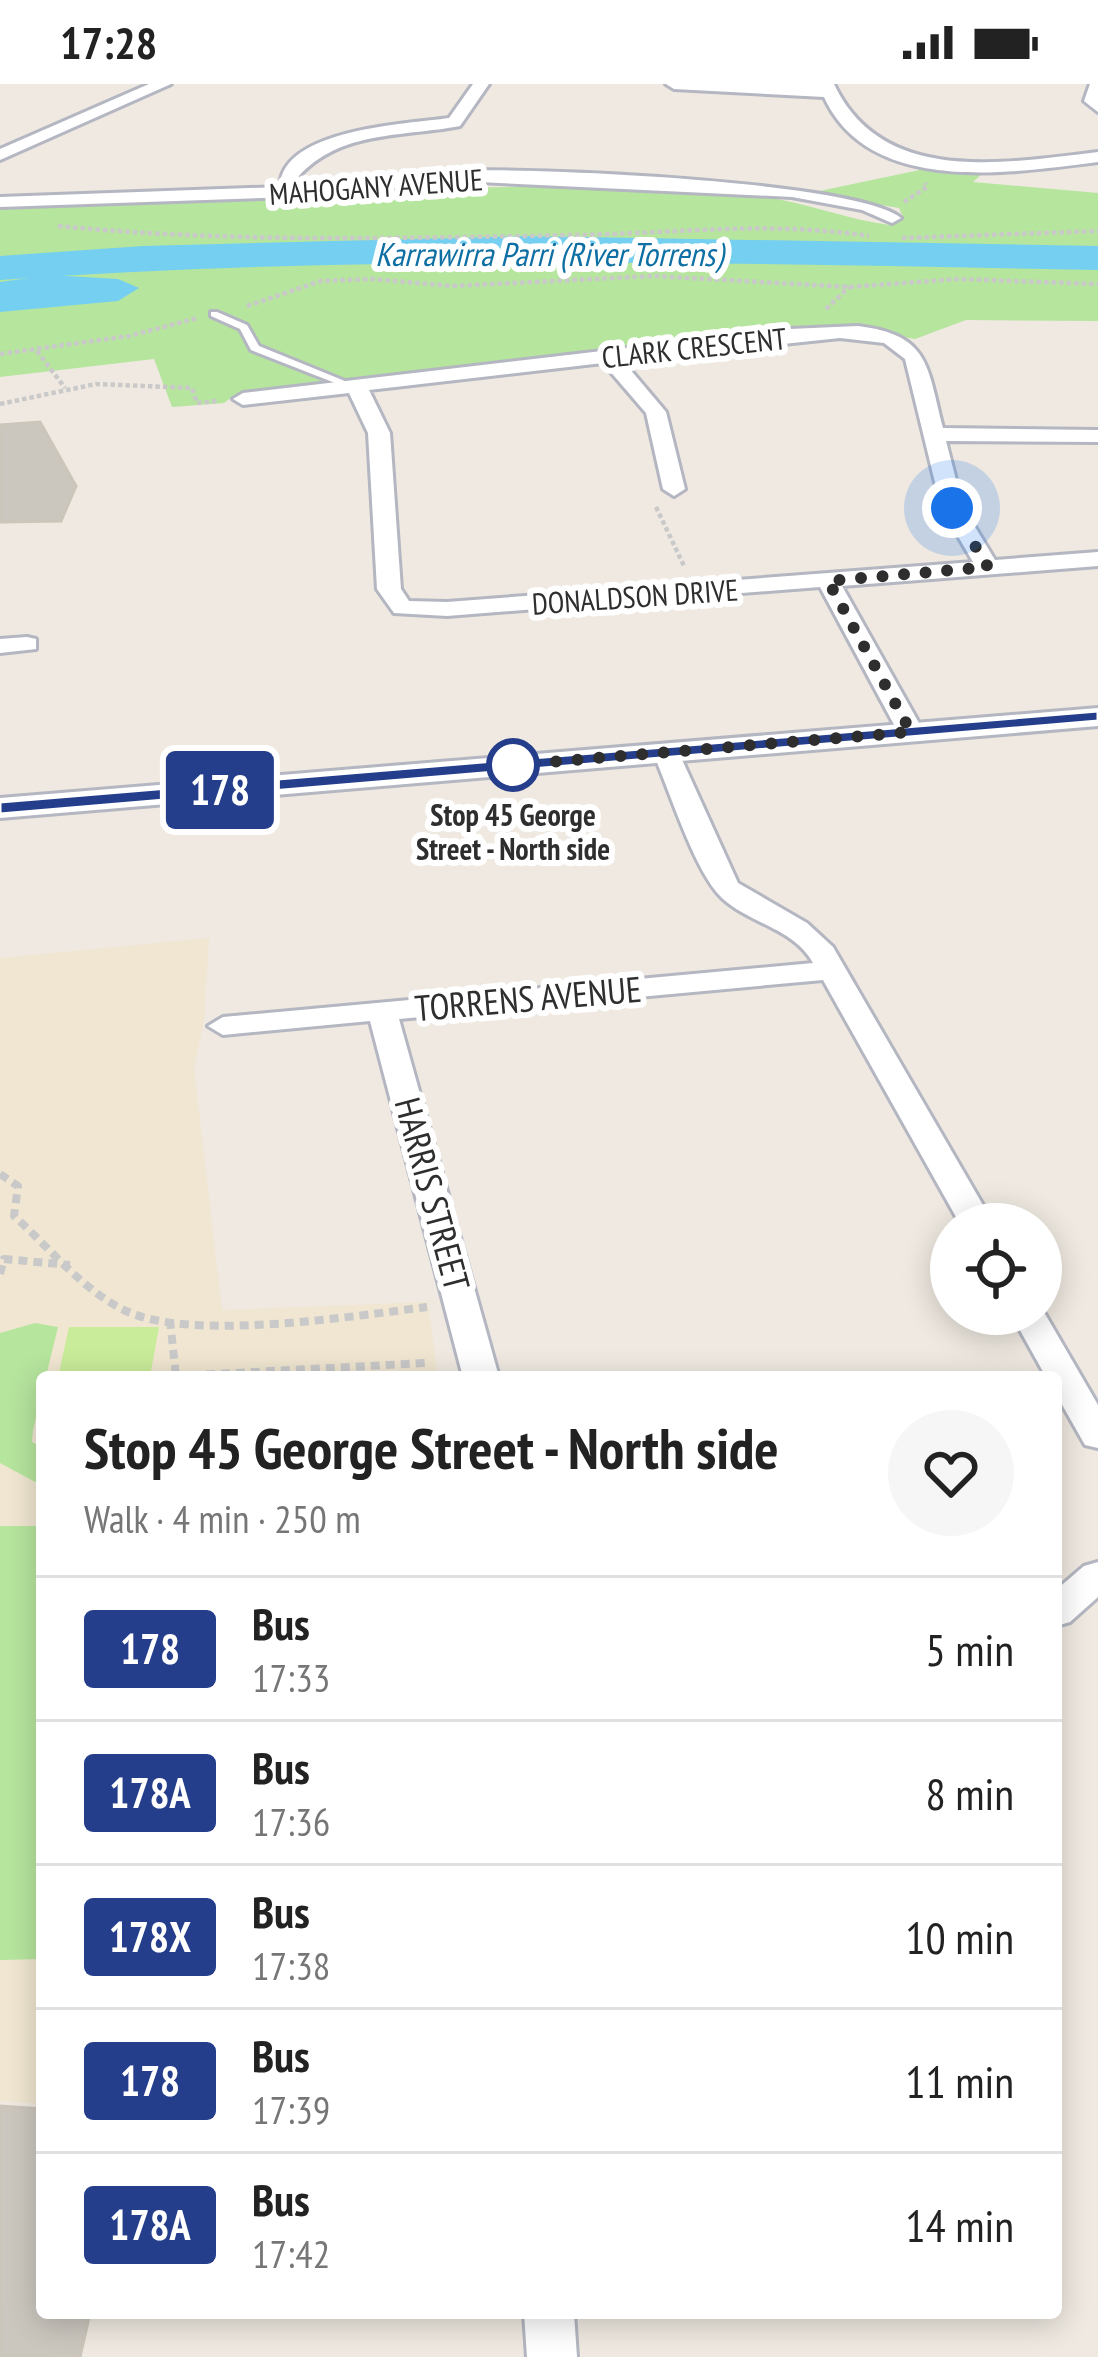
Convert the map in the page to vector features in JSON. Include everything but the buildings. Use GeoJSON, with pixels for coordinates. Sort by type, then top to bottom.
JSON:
{"type":"FeatureCollection","features":[{"type":"Feature","properties":{"kind":"street"},"geometry":{"type":"LineString","coordinates":[[0,154],[164,84]]}},
{"type":"Feature","properties":{"kind":"street"},"geometry":{"type":"LineString","coordinates":[[289,192],[289,176],[311,155],[362,134],[454,122],[482,84]]}},
{"type":"Feature","properties":{"kind":"street"},"geometry":{"type":"LineString","coordinates":[[674,84],[827,88],[857,135],[881,153],[1004,168],[1098,157]]}},
{"type":"Feature","properties":{"kind":"street"},"geometry":{"type":"LineString","coordinates":[[1098,84],[1092,101],[1098,107]]}},
{"type":"Feature","properties":{"kind":"street","name":"MAHOGANY AVENUE"},"geometry":{"type":"LineString","coordinates":[[0,202],[289,192],[434,176],[792,191],[867,206],[892,218]]}},
{"type":"Feature","properties":{"kind":"street","name":"CLARK CRESCENT"},"geometry":{"type":"LineString","coordinates":[[243,399],[790,335],[880,336],[898,341],[915,357],[952,508],[988,567]]}},
{"type":"Feature","properties":{"kind":"street"},"geometry":{"type":"LineString","coordinates":[[608,356],[656,412],[674,489]]}},
{"type":"Feature","properties":{"kind":"street","name":"DONALDSON DRIVE"},"geometry":{"type":"LineString","coordinates":[[356,388],[379,433],[389,589],[402,608],[696,591],[1098,559]]}},
{"type":"Feature","properties":{"kind":"street"},"geometry":{"type":"LineString","coordinates":[[936,434],[1098,436]]}},
{"type":"Feature","properties":{"kind":"street"},"geometry":{"type":"LineString","coordinates":[[828,581],[911,732]]}},
{"type":"Feature","properties":{"kind":"street"},"geometry":{"type":"LineString","coordinates":[[0,646],[27,644]]}},
{"type":"Feature","properties":{"kind":"street"},"geometry":{"type":"LineString","coordinates":[[0,808],[1098,717]]}},
{"type":"Feature","properties":{"kind":"street"},"geometry":{"type":"LineString","coordinates":[[666,753],[726,886],[735,896],[807,934],[965,1203]]}},
{"type":"Feature","properties":{"kind":"street","name":"TORRENS AVENUE"},"geometry":{"type":"LineString","coordinates":[[223,1026],[832,970]]}},
{"type":"Feature","properties":{"kind":"street","name":"HARRIS STREET"},"geometry":{"type":"LineString","coordinates":[[382,1011],[480,1371]]}},
{"type":"Feature","properties":{"kind":"street"},"geometry":{"type":"LineString","coordinates":[[1040,1335],[1061,1371]]}},
{"type":"Feature","properties":{"kind":"street"},"geometry":{"type":"LineString","coordinates":[[1062,1373],[1098,1436]]}},
{"type":"Feature","properties":{"kind":"street"},"geometry":{"type":"LineString","coordinates":[[1062,1607],[1098,1576]]}},
{"type":"Feature","properties":{"kind":"street"},"geometry":{"type":"LineString","coordinates":[[549,2319],[552,2357]]}},
{"type":"Feature","properties":{"kind":"lane"},"geometry":{"type":"LineString","coordinates":[[214,314],[244,328],[255,347],[356,388]]}},
{"type":"Feature","properties":{"kind":"path"},"geometry":{"type":"LineString","coordinates":[[892,218],[902,203],[927,187],[920,174],[938,161]]}},
{"type":"Feature","properties":{"kind":"path"},"geometry":{"type":"LineString","coordinates":[[41,223],[99,234],[161,236],[577,235],[811,227],[901,238],[1098,231]]}},
{"type":"Feature","properties":{"kind":"path"},"geometry":{"type":"LineString","coordinates":[[0,354],[37,351],[214,314],[321,281],[372,279],[452,286],[654,275],[850,287],[958,279],[1098,284]]}},
{"type":"Feature","properties":{"kind":"path"},"geometry":{"type":"LineString","coordinates":[[37,351],[65,389]]}},
{"type":"Feature","properties":{"kind":"path"},"geometry":{"type":"LineString","coordinates":[[0,404],[36,401],[65,389],[160,383],[192,388],[197,403],[243,399]]}},
{"type":"Feature","properties":{"kind":"path"},"geometry":{"type":"LineString","coordinates":[[674,489],[655,508],[696,591]]}},
{"type":"Feature","properties":{"kind":"path"},"geometry":{"type":"LineString","coordinates":[[0,1174],[18,1186],[14,1216],[122,1310],[144,1320],[192,1324],[463,1302]]}},
{"type":"Feature","properties":{"kind":"path"},"geometry":{"type":"LineString","coordinates":[[0,1274],[4,1259],[72,1265]]}},
{"type":"Feature","properties":{"kind":"path"},"geometry":{"type":"LineString","coordinates":[[170,1320],[175,1371]]}},
{"type":"Feature","properties":{"kind":"path"},"geometry":{"type":"LineString","coordinates":[[272,1371],[426,1363]]}},
{"type":"Feature","properties":{"kind":"shaded area"},"geometry":{"type":"Polygon","coordinates":[[[209,938],[204,1022],[194,1068],[222,1310],[428,1302],[437,1371],[36,1371],[36,2104],[0,2101],[0,958],[209,938]]]}},
{"type":"Feature","properties":{"kind":"green space"},"geometry":{"type":"Polygon","coordinates":[[[934,167],[984,172],[973,182],[1098,193],[1098,321],[966,320],[915,339],[838,327],[775,332],[236,394],[224,403],[172,407],[154,359],[0,377],[0,209],[379,190],[568,187],[757,196],[890,225],[904,219],[899,208],[810,193],[934,167]]]}},
{"type":"Feature","properties":{"kind":"green space"},"geometry":{"type":"Polygon","coordinates":[[[35,1323],[58,1327],[47,1371],[36,1371],[32,1442],[36,1444],[36,1482],[0,1463],[0,1333],[35,1323]]]}},
{"type":"Feature","properties":{"kind":"green space"},"geometry":{"type":"Polygon","coordinates":[[[69,1327],[159,1327],[151,1371],[59,1371],[69,1327]]]}},
{"type":"Feature","properties":{"kind":"green space"},"geometry":{"type":"Polygon","coordinates":[[[0,1526],[36,1526],[36,1959],[0,1960],[0,1526]]]}},
{"type":"Feature","properties":{"kind":"water"},"geometry":{"type":"Polygon","coordinates":[[[50,275],[118,279],[139,288],[118,301],[0,312],[0,282],[50,275]]]}},
{"type":"Feature","properties":{"kind":"waterway","name":"Karrawirra Parri (River Torrens)"},"geometry":{"type":"LineString","coordinates":[[0,268],[143,258],[527,248],[1098,258]]}},
{"type":"Feature","properties":{"kind":"bus line","name":"178"},"geometry":{"type":"LineString","coordinates":[[0,808],[1098,717]]}},
{"type":"Feature","properties":{"kind":"place","name":"Stop 45 George Street - North side"},"geometry":{"type":"Point","coordinates":[513,765]}},
{"type":"Feature","properties":{"kind":"route"},"geometry":{"type":"LineString","coordinates":[[513,765],[911,732],[828,581],[988,567],[952,508]]}}]}
